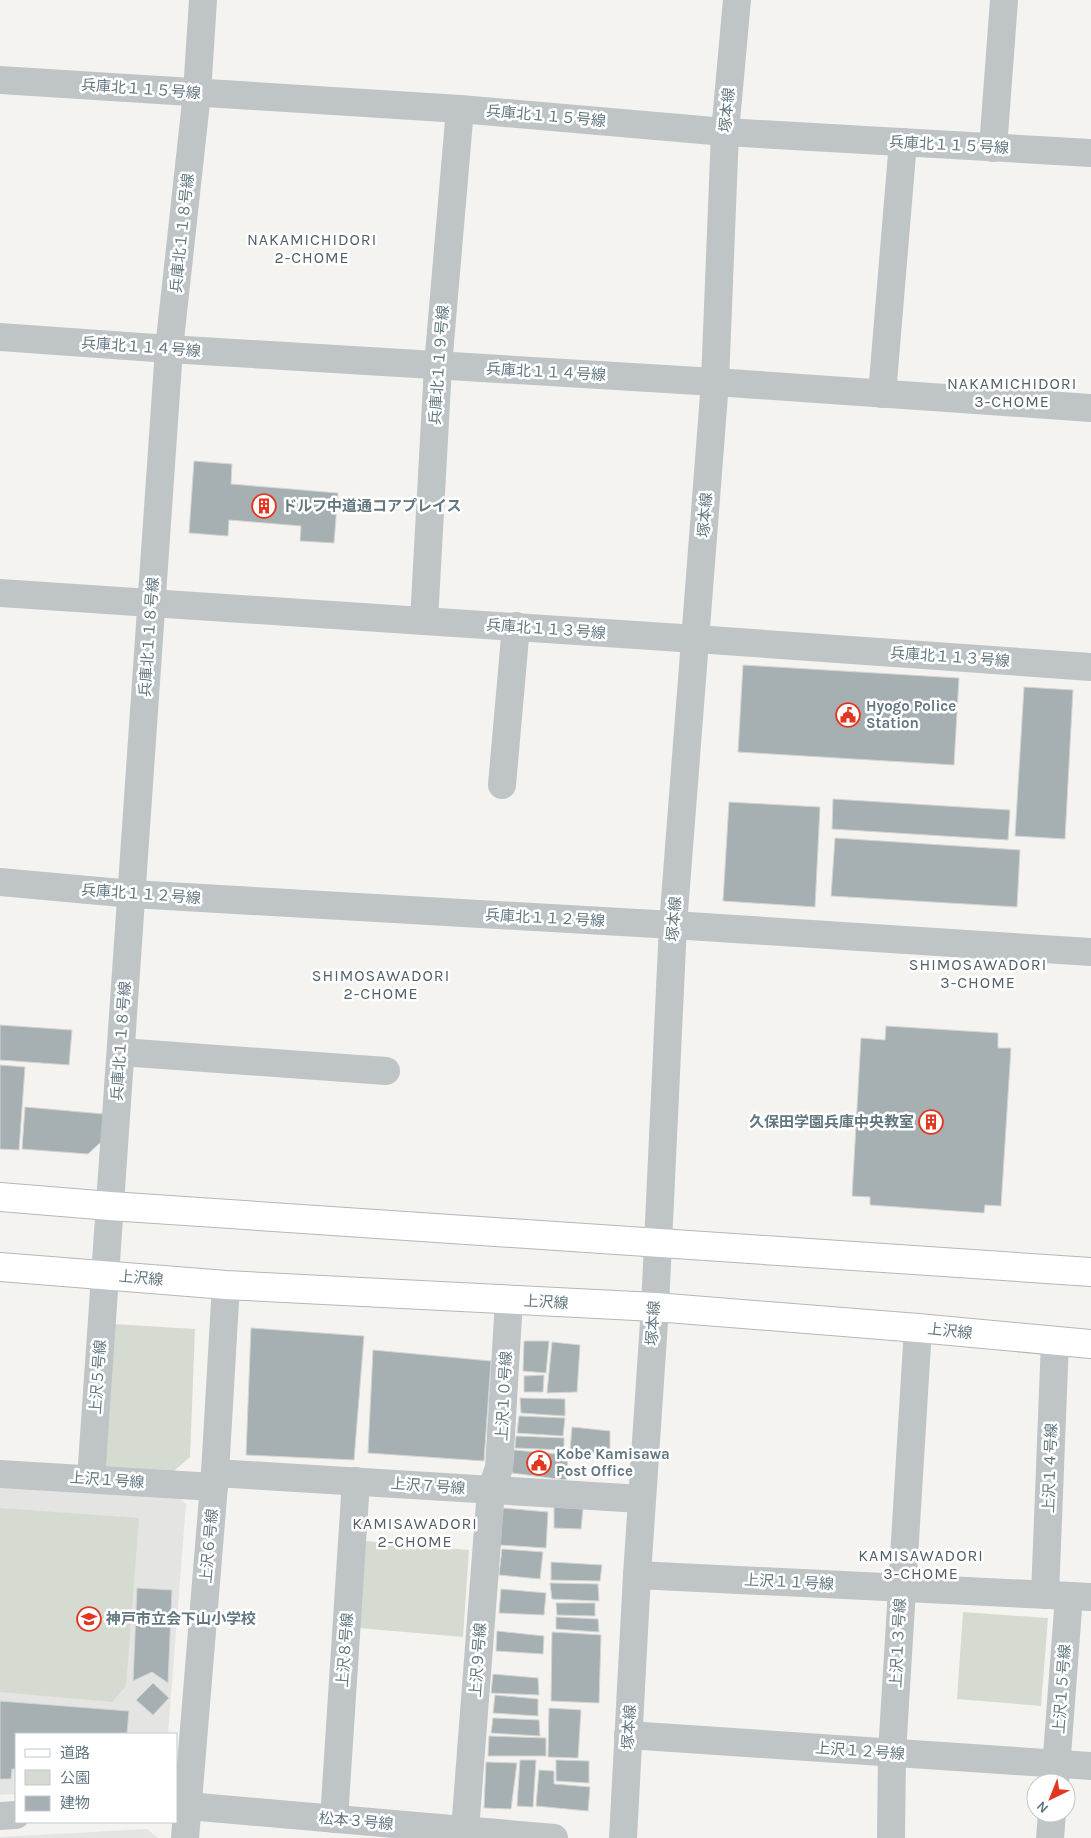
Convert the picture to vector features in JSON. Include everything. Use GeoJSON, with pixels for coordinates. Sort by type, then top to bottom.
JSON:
{"type":"FeatureCollection","features":[{"type":"Feature","properties":{"kind":"main road"},"geometry":{"type":"LineString","coordinates":[[0,1197],[656,1244],[1091,1272]]}},
{"type":"Feature","properties":{"kind":"main road","name":"上沢線"},"geometry":{"type":"LineString","coordinates":[[0,1267],[226,1285],[655,1307],[1091,1344]]}},
{"type":"Feature","properties":{"kind":"street","name":"兵庫北１１８号線"},"geometry":{"type":"LineString","coordinates":[[105,1275],[169,349],[197,93],[203,0]]}},
{"type":"Feature","properties":{"kind":"street","name":"塚本線"},"geometry":{"type":"LineString","coordinates":[[623,1838],[637,1575],[655,1307],[656,1244],[674,925],[716,382],[725,132],[737,0]]}},
{"type":"Feature","properties":{"kind":"street"},"geometry":{"type":"LineString","coordinates":[[993,148],[1004,0]]}},
{"type":"Feature","properties":{"kind":"street","name":"兵庫北１１５号線"},"geometry":{"type":"LineString","coordinates":[[0,80],[460,109],[725,132],[1091,153]]}},
{"type":"Feature","properties":{"kind":"street","name":"兵庫北１１９号線"},"geometry":{"type":"LineString","coordinates":[[424,621],[438,366],[460,109]]}},
{"type":"Feature","properties":{"kind":"street"},"geometry":{"type":"LineString","coordinates":[[882,394],[903,142]]}},
{"type":"Feature","properties":{"kind":"street","name":"兵庫北１１４号線"},"geometry":{"type":"LineString","coordinates":[[0,336],[169,349],[1091,406]]}},
{"type":"Feature","properties":{"kind":"street","name":"兵庫北１１３号線"},"geometry":{"type":"LineString","coordinates":[[0,593],[696,638],[1091,667]]}},
{"type":"Feature","properties":{"kind":"street"},"geometry":{"type":"LineString","coordinates":[[502,785],[516,626]]}},
{"type":"Feature","properties":{"kind":"street","name":"兵庫北１１２号線"},"geometry":{"type":"LineString","coordinates":[[0,882],[132,894],[674,925],[1091,952]]}},
{"type":"Feature","properties":{"kind":"street"},"geometry":{"type":"LineString","coordinates":[[120,1052],[386,1071]]}},
{"type":"Feature","properties":{"kind":"street","name":"上沢５号線"},"geometry":{"type":"LineString","coordinates":[[91,1479],[105,1275]]}},
{"type":"Feature","properties":{"kind":"street","name":"上沢６号線"},"geometry":{"type":"LineString","coordinates":[[185,1838],[182,1806],[215,1480],[226,1285]]}},
{"type":"Feature","properties":{"kind":"street","name":"上沢１０号線"},"geometry":{"type":"LineString","coordinates":[[491,1490],[499,1468],[510,1300]]}},
{"type":"Feature","properties":{"kind":"street","name":"上沢１３号線"},"geometry":{"type":"LineString","coordinates":[[891,1838],[892,1753],[918,1328]]}},
{"type":"Feature","properties":{"kind":"street","name":"上沢１４号線"},"geometry":{"type":"LineString","coordinates":[[1056,1341],[1068,1596]]}},
{"type":"Feature","properties":{"kind":"street","name":"上沢１号線"},"geometry":{"type":"LineString","coordinates":[[0,1474],[91,1479],[215,1480]]}},
{"type":"Feature","properties":{"kind":"street","name":"上沢７号線"},"geometry":{"type":"LineString","coordinates":[[215,1480],[356,1481],[642,1499]]}},
{"type":"Feature","properties":{"kind":"street","name":"上沢８号線"},"geometry":{"type":"LineString","coordinates":[[334,1819],[356,1481]]}},
{"type":"Feature","properties":{"kind":"street","name":"上沢９号線"},"geometry":{"type":"LineString","coordinates":[[465,1830],[491,1490]]}},
{"type":"Feature","properties":{"kind":"street","name":"上沢１１号線"},"geometry":{"type":"LineString","coordinates":[[637,1575],[1068,1596]]}},
{"type":"Feature","properties":{"kind":"street","name":"上沢１５号線"},"geometry":{"type":"LineString","coordinates":[[1056,1773],[1068,1596]]}},
{"type":"Feature","properties":{"kind":"street","name":"上沢１２号線"},"geometry":{"type":"LineString","coordinates":[[628,1735],[892,1753],[1056,1773],[1091,1766]]}},
{"type":"Feature","properties":{"kind":"street","name":"松本３号線"},"geometry":{"type":"LineString","coordinates":[[182,1806],[554,1838]]}},
{"type":"Feature","properties":{"kind":"street"},"geometry":{"type":"LineString","coordinates":[[0,1816],[15,1815]]}},
{"type":"Feature","properties":{"kind":"street"},"geometry":{"type":"LineString","coordinates":[[1050,1838],[1051,1823]]}},
{"type":"Feature","properties":{"kind":"shaded area","name":"神戸市立会下山小学校"},"geometry":{"type":"Polygon","coordinates":[[[0,1486],[174,1494],[186,1504],[168,1733],[15,1733],[15,1794],[0,1795],[0,1486]]]}},
{"type":"Feature","properties":{"kind":"shaded area"},"geometry":{"type":"Polygon","coordinates":[[[147,1829],[158,1838],[0,1838],[0,1837],[147,1829]]]}},
{"type":"Feature","properties":{"kind":"green space"},"geometry":{"type":"Polygon","coordinates":[[[114,1324],[195,1329],[190,1457],[167,1477],[110,1474],[102,1465],[114,1324]]]}},
{"type":"Feature","properties":{"kind":"green space"},"geometry":{"type":"Polygon","coordinates":[[[0,1508],[139,1518],[126,1686],[112,1702],[0,1692],[0,1508]]]}},
{"type":"Feature","properties":{"kind":"green space"},"geometry":{"type":"Polygon","coordinates":[[[365,1541],[469,1550],[463,1637],[358,1628],[365,1541]]]}},
{"type":"Feature","properties":{"kind":"green space"},"geometry":{"type":"Polygon","coordinates":[[[963,1612],[1048,1618],[1041,1706],[957,1699],[963,1612]]]}},
{"type":"Feature","properties":{"kind":"building","name":"ドルフ中道通コアプレイス"},"geometry":{"type":"Polygon","coordinates":[[[194,461],[232,464],[231,484],[338,493],[334,543],[300,541],[301,526],[229,520],[228,536],[189,533],[194,461]]]}},
{"type":"Feature","properties":{"kind":"building","name":"Hyogo Police Station"},"geometry":{"type":"Polygon","coordinates":[[[743,665],[959,678],[954,765],[738,752],[743,665]]]}},
{"type":"Feature","properties":{"kind":"building"},"geometry":{"type":"Polygon","coordinates":[[[1024,687],[1073,690],[1065,839],[1015,836],[1024,687]]]}},
{"type":"Feature","properties":{"kind":"building"},"geometry":{"type":"Polygon","coordinates":[[[833,799],[1010,810],[1008,840],[832,829],[833,799]]]}},
{"type":"Feature","properties":{"kind":"building"},"geometry":{"type":"Polygon","coordinates":[[[729,802],[820,807],[815,907],[723,901],[729,802]]]}},
{"type":"Feature","properties":{"kind":"building"},"geometry":{"type":"Polygon","coordinates":[[[835,838],[1020,850],[1017,907],[831,896],[835,838]]]}},
{"type":"Feature","properties":{"kind":"building"},"geometry":{"type":"Polygon","coordinates":[[[0,1025],[72,1030],[69,1065],[0,1060],[0,1025]]]}},
{"type":"Feature","properties":{"kind":"building","name":"久保田学園兵庫中央教室"},"geometry":{"type":"Polygon","coordinates":[[[886,1026],[998,1033],[998,1048],[1011,1048],[1001,1206],[985,1205],[984,1213],[870,1205],[870,1197],[852,1196],[861,1038],[885,1040],[886,1026]]]}},
{"type":"Feature","properties":{"kind":"building"},"geometry":{"type":"Polygon","coordinates":[[[0,1065],[25,1067],[19,1150],[0,1149],[0,1065]]]}},
{"type":"Feature","properties":{"kind":"building"},"geometry":{"type":"Polygon","coordinates":[[[25,1107],[104,1114],[102,1141],[88,1154],[22,1149],[25,1107]]]}},
{"type":"Feature","properties":{"kind":"building"},"geometry":{"type":"Polygon","coordinates":[[[251,1328],[364,1336],[354,1460],[246,1455],[251,1328]]]}},
{"type":"Feature","properties":{"kind":"building"},"geometry":{"type":"Polygon","coordinates":[[[524,1341],[549,1341],[546,1373],[523,1371],[524,1341]]]}},
{"type":"Feature","properties":{"kind":"building"},"geometry":{"type":"Polygon","coordinates":[[[552,1342],[580,1345],[577,1392],[547,1393],[552,1342]]]}},
{"type":"Feature","properties":{"kind":"building"},"geometry":{"type":"Polygon","coordinates":[[[373,1350],[491,1361],[484,1461],[368,1453],[373,1350]]]}},
{"type":"Feature","properties":{"kind":"building"},"geometry":{"type":"Polygon","coordinates":[[[544,1375],[543,1392],[524,1392],[524,1376],[544,1375]]]}},
{"type":"Feature","properties":{"kind":"building"},"geometry":{"type":"Polygon","coordinates":[[[520,1398],[565,1399],[565,1416],[521,1413],[520,1398]]]}},
{"type":"Feature","properties":{"kind":"building"},"geometry":{"type":"Polygon","coordinates":[[[519,1416],[565,1418],[563,1436],[517,1433],[519,1416]]]}},
{"type":"Feature","properties":{"kind":"building"},"geometry":{"type":"Polygon","coordinates":[[[572,1427],[610,1431],[610,1454],[570,1450],[572,1427]]]}},
{"type":"Feature","properties":{"kind":"building"},"geometry":{"type":"Polygon","coordinates":[[[516,1436],[564,1438],[564,1450],[515,1448],[516,1436]]]}},
{"type":"Feature","properties":{"kind":"building"},"geometry":{"type":"Polygon","coordinates":[[[514,1450],[568,1455],[566,1480],[512,1473],[514,1450]]]}},
{"type":"Feature","properties":{"kind":"building"},"geometry":{"type":"Polygon","coordinates":[[[554,1507],[583,1509],[581,1529],[554,1528],[554,1507]]]}},
{"type":"Feature","properties":{"kind":"building"},"geometry":{"type":"Polygon","coordinates":[[[503,1508],[548,1512],[546,1548],[500,1545],[503,1508]]]}},
{"type":"Feature","properties":{"kind":"building"},"geometry":{"type":"Polygon","coordinates":[[[502,1549],[543,1552],[540,1579],[499,1575],[502,1549]]]}},
{"type":"Feature","properties":{"kind":"building"},"geometry":{"type":"Polygon","coordinates":[[[551,1562],[602,1565],[600,1581],[551,1580],[551,1562]]]}},
{"type":"Feature","properties":{"kind":"building"},"geometry":{"type":"Polygon","coordinates":[[[550,1583],[598,1584],[599,1601],[552,1599],[550,1583]]]}},
{"type":"Feature","properties":{"kind":"building"},"geometry":{"type":"Polygon","coordinates":[[[137,1588],[172,1590],[168,1683],[152,1672],[133,1681],[137,1588]]]}},
{"type":"Feature","properties":{"kind":"building"},"geometry":{"type":"Polygon","coordinates":[[[501,1589],[546,1593],[544,1615],[499,1613],[501,1589]]]}},
{"type":"Feature","properties":{"kind":"building"},"geometry":{"type":"Polygon","coordinates":[[[556,1603],[595,1603],[595,1616],[557,1615],[556,1603]]]}},
{"type":"Feature","properties":{"kind":"building"},"geometry":{"type":"Polygon","coordinates":[[[556,1617],[598,1619],[599,1632],[556,1629],[556,1617]]]}},
{"type":"Feature","properties":{"kind":"building"},"geometry":{"type":"Polygon","coordinates":[[[497,1631],[544,1636],[543,1654],[496,1651],[497,1631]]]}},
{"type":"Feature","properties":{"kind":"building"},"geometry":{"type":"Polygon","coordinates":[[[552,1632],[601,1635],[599,1703],[551,1701],[552,1632]]]}},
{"type":"Feature","properties":{"kind":"building"},"geometry":{"type":"Polygon","coordinates":[[[493,1674],[538,1678],[539,1695],[491,1693],[493,1674]]]}},
{"type":"Feature","properties":{"kind":"building"},"geometry":{"type":"Polygon","coordinates":[[[153,1683],[169,1698],[153,1715],[136,1700],[153,1683]]]}},
{"type":"Feature","properties":{"kind":"building"},"geometry":{"type":"Polygon","coordinates":[[[495,1695],[538,1699],[538,1716],[493,1713],[495,1695]]]}},
{"type":"Feature","properties":{"kind":"building"},"geometry":{"type":"Polygon","coordinates":[[[0,1701],[129,1711],[127,1733],[15,1733],[15,1769],[12,1769],[11,1779],[0,1779],[0,1701]]]}},
{"type":"Feature","properties":{"kind":"building"},"geometry":{"type":"Polygon","coordinates":[[[549,1708],[581,1710],[578,1758],[548,1757],[549,1708]]]}},
{"type":"Feature","properties":{"kind":"building"},"geometry":{"type":"Polygon","coordinates":[[[493,1718],[539,1720],[540,1736],[491,1733],[493,1718]]]}},
{"type":"Feature","properties":{"kind":"building"},"geometry":{"type":"Polygon","coordinates":[[[489,1736],[546,1738],[546,1756],[488,1756],[489,1736]]]}},
{"type":"Feature","properties":{"kind":"building"},"geometry":{"type":"Polygon","coordinates":[[[520,1760],[536,1760],[533,1807],[517,1806],[520,1760]]]}},
{"type":"Feature","properties":{"kind":"building"},"geometry":{"type":"Polygon","coordinates":[[[556,1760],[589,1761],[589,1783],[556,1781],[556,1760]]]}},
{"type":"Feature","properties":{"kind":"building"},"geometry":{"type":"Polygon","coordinates":[[[486,1762],[517,1763],[511,1809],[484,1808],[486,1762]]]}},
{"type":"Feature","properties":{"kind":"building"},"geometry":{"type":"Polygon","coordinates":[[[539,1770],[554,1771],[554,1784],[590,1787],[588,1811],[536,1806],[539,1770]]]}},
{"type":"Feature","properties":{"kind":"place","name":"ドルフ中道通コアプレイス"},"geometry":{"type":"Point","coordinates":[264,506]}},
{"type":"Feature","properties":{"kind":"place","name":"Hyogo Police Station"},"geometry":{"type":"Point","coordinates":[848,715]}},
{"type":"Feature","properties":{"kind":"place","name":"久保田学園兵庫中央教室"},"geometry":{"type":"Point","coordinates":[931,1122]}},
{"type":"Feature","properties":{"kind":"place","name":"Kobe Kamisawa Post Office"},"geometry":{"type":"Point","coordinates":[539,1463]}},
{"type":"Feature","properties":{"kind":"place","name":"神戸市立会下山小学校"},"geometry":{"type":"Point","coordinates":[89,1619]}},
{"type":"Feature","properties":{"kind":"district","name":"NAKAMICHIDORI 2-CHOME"},"geometry":{"type":"Point","coordinates":[312,248]}},
{"type":"Feature","properties":{"kind":"district","name":"NAKAMICHIDORI 3-CHOME"},"geometry":{"type":"Point","coordinates":[1012,392]}},
{"type":"Feature","properties":{"kind":"district","name":"SHIMOSAWADORI 3-CHOME"},"geometry":{"type":"Point","coordinates":[978,973]}},
{"type":"Feature","properties":{"kind":"district","name":"SHIMOSAWADORI 2-CHOME"},"geometry":{"type":"Point","coordinates":[381,984]}},
{"type":"Feature","properties":{"kind":"district","name":"KAMISAWADORI 2-CHOME"},"geometry":{"type":"Point","coordinates":[415,1532]}},
{"type":"Feature","properties":{"kind":"district","name":"KAMISAWADORI 3-CHOME"},"geometry":{"type":"Point","coordinates":[921,1564]}}]}
